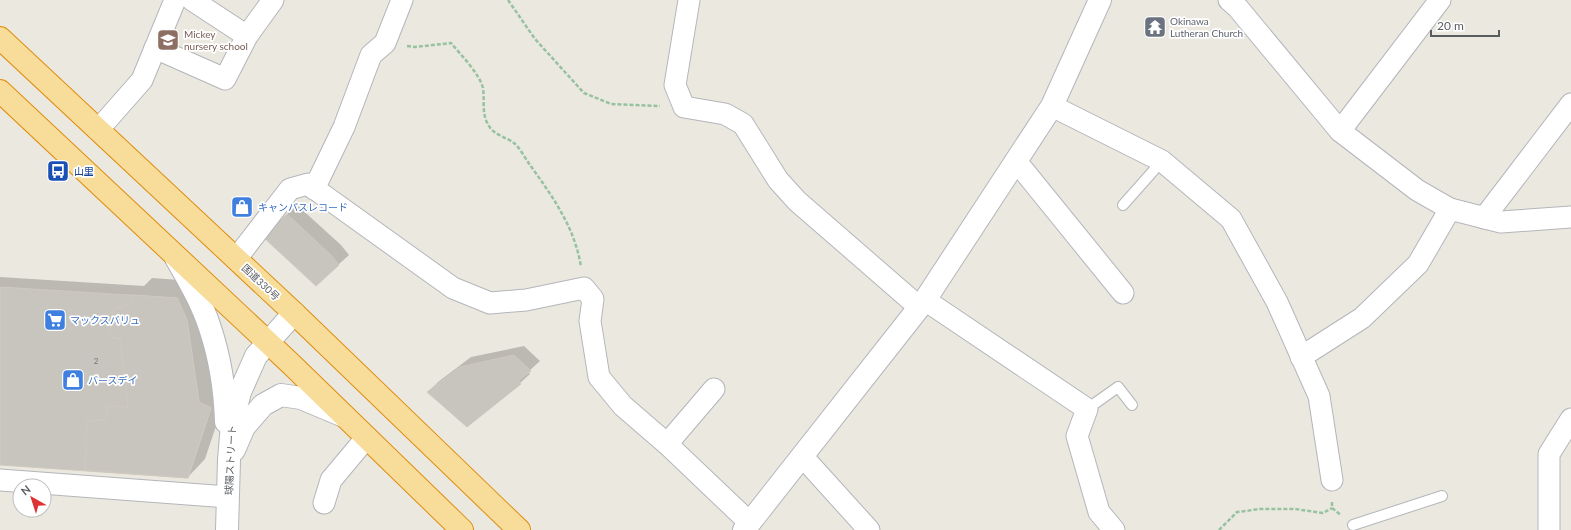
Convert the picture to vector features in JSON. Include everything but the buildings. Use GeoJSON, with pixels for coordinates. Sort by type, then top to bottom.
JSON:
{"type":"FeatureCollection","features":[{"type":"Feature","properties":{"kind":"highway","name":"国道330号"},"geometry":{"type":"LineString","coordinates":[[0,38],[294,313],[519,530]]}},
{"type":"Feature","properties":{"kind":"highway"},"geometry":{"type":"LineString","coordinates":[[0,91],[346,416],[462,530]]}},
{"type":"Feature","properties":{"kind":"street"},"geometry":{"type":"LineString","coordinates":[[98,130],[142,80],[175,0]]}},
{"type":"Feature","properties":{"kind":"street"},"geometry":{"type":"LineString","coordinates":[[192,0],[247,36]]}},
{"type":"Feature","properties":{"kind":"street"},"geometry":{"type":"LineString","coordinates":[[155,48],[225,79],[247,36],[273,0]]}},
{"type":"Feature","properties":{"kind":"street"},"geometry":{"type":"LineString","coordinates":[[314,189],[344,127],[371,55],[385,43],[402,0]]}},
{"type":"Feature","properties":{"kind":"street"},"geometry":{"type":"LineString","coordinates":[[689,0],[675,85],[684,108],[725,114],[742,124],[778,180],[797,201],[922,304],[1087,409],[1077,436],[1099,512],[1114,530]]}},
{"type":"Feature","properties":{"kind":"street"},"geometry":{"type":"LineString","coordinates":[[236,259],[290,189],[308,184],[453,288],[490,302],[526,300],[584,288],[593,299],[590,321],[600,377],[623,406],[667,444],[747,527],[922,304],[1052,106],[1100,0]]}},
{"type":"Feature","properties":{"kind":"street"},"geometry":{"type":"LineString","coordinates":[[1340,131],[1440,0]]}},
{"type":"Feature","properties":{"kind":"street"},"geometry":{"type":"LineString","coordinates":[[1238,3],[1340,131],[1417,190],[1450,209],[1501,222],[1571,217]]}},
{"type":"Feature","properties":{"kind":"street"},"geometry":{"type":"LineString","coordinates":[[1484,218],[1571,104]]}},
{"type":"Feature","properties":{"kind":"street"},"geometry":{"type":"LineString","coordinates":[[1052,106],[1162,161],[1231,219],[1277,302],[1319,396],[1332,480]]}},
{"type":"Feature","properties":{"kind":"street"},"geometry":{"type":"LineString","coordinates":[[1016,161],[1123,293]]}},
{"type":"Feature","properties":{"kind":"street"},"geometry":{"type":"LineString","coordinates":[[1301,357],[1362,318],[1418,264],[1450,209]]}},
{"type":"Feature","properties":{"kind":"street"},"geometry":{"type":"LineString","coordinates":[[173,254],[196,295],[210,328],[219,362],[225,402],[229,460]]}},
{"type":"Feature","properties":{"kind":"street","name":"球陽ストリート"},"geometry":{"type":"LineString","coordinates":[[227,530],[229,460],[232,423],[240,392],[256,356],[294,313]]}},
{"type":"Feature","properties":{"kind":"street"},"geometry":{"type":"LineString","coordinates":[[667,444],[714,389]]}},
{"type":"Feature","properties":{"kind":"street"},"geometry":{"type":"LineString","coordinates":[[229,460],[244,427],[263,405],[281,395],[301,398],[346,416]]}},
{"type":"Feature","properties":{"kind":"street"},"geometry":{"type":"LineString","coordinates":[[1549,530],[1549,454],[1571,419]]}},
{"type":"Feature","properties":{"kind":"street"},"geometry":{"type":"LineString","coordinates":[[324,503],[331,480],[367,437]]}},
{"type":"Feature","properties":{"kind":"street"},"geometry":{"type":"LineString","coordinates":[[802,456],[869,530]]}},
{"type":"Feature","properties":{"kind":"street"},"geometry":{"type":"LineString","coordinates":[[0,480],[228,497]]}},
{"type":"Feature","properties":{"kind":"lane"},"geometry":{"type":"LineString","coordinates":[[1122,205],[1162,161]]}},
{"type":"Feature","properties":{"kind":"lane"},"geometry":{"type":"LineString","coordinates":[[1087,409],[1118,387],[1132,405]]}},
{"type":"Feature","properties":{"kind":"lane"},"geometry":{"type":"LineString","coordinates":[[1353,525],[1442,496]]}},
{"type":"Feature","properties":{"kind":"lane"},"geometry":{"type":"LineString","coordinates":[[218,530],[227,530]]}},
{"type":"Feature","properties":{"kind":"path"},"geometry":{"type":"LineString","coordinates":[[508,0],[535,39],[584,93],[611,104],[684,108]]}},
{"type":"Feature","properties":{"kind":"path"},"geometry":{"type":"LineString","coordinates":[[385,43],[415,47],[451,43],[477,75],[483,87],[484,113],[489,128],[514,143],[552,196],[567,221],[579,254],[584,288]]}},
{"type":"Feature","properties":{"kind":"path"},"geometry":{"type":"LineString","coordinates":[[1332,480],[1332,508]]}},
{"type":"Feature","properties":{"kind":"path"},"geometry":{"type":"LineString","coordinates":[[1332,508],[1353,525]]}},
{"type":"Feature","properties":{"kind":"path"},"geometry":{"type":"LineString","coordinates":[[1219,530],[1236,512],[1260,509],[1295,510],[1323,513],[1332,508]]}},
{"type":"Feature","properties":{"kind":"place","name":"Okinawa Lutheran Church"},"geometry":{"type":"Point","coordinates":[1155,27]}},
{"type":"Feature","properties":{"kind":"place","name":"Mickey nursery school"},"geometry":{"type":"Point","coordinates":[168,40]}},
{"type":"Feature","properties":{"kind":"place","name":"山里"},"geometry":{"type":"Point","coordinates":[58,171]}},
{"type":"Feature","properties":{"kind":"place","name":"キャンパスレコード"},"geometry":{"type":"Point","coordinates":[242,207]}},
{"type":"Feature","properties":{"kind":"place","name":"マックスバリュ"},"geometry":{"type":"Point","coordinates":[55,320]}},
{"type":"Feature","properties":{"kind":"place","name":"バースデイ"},"geometry":{"type":"Point","coordinates":[73,380]}}]}
